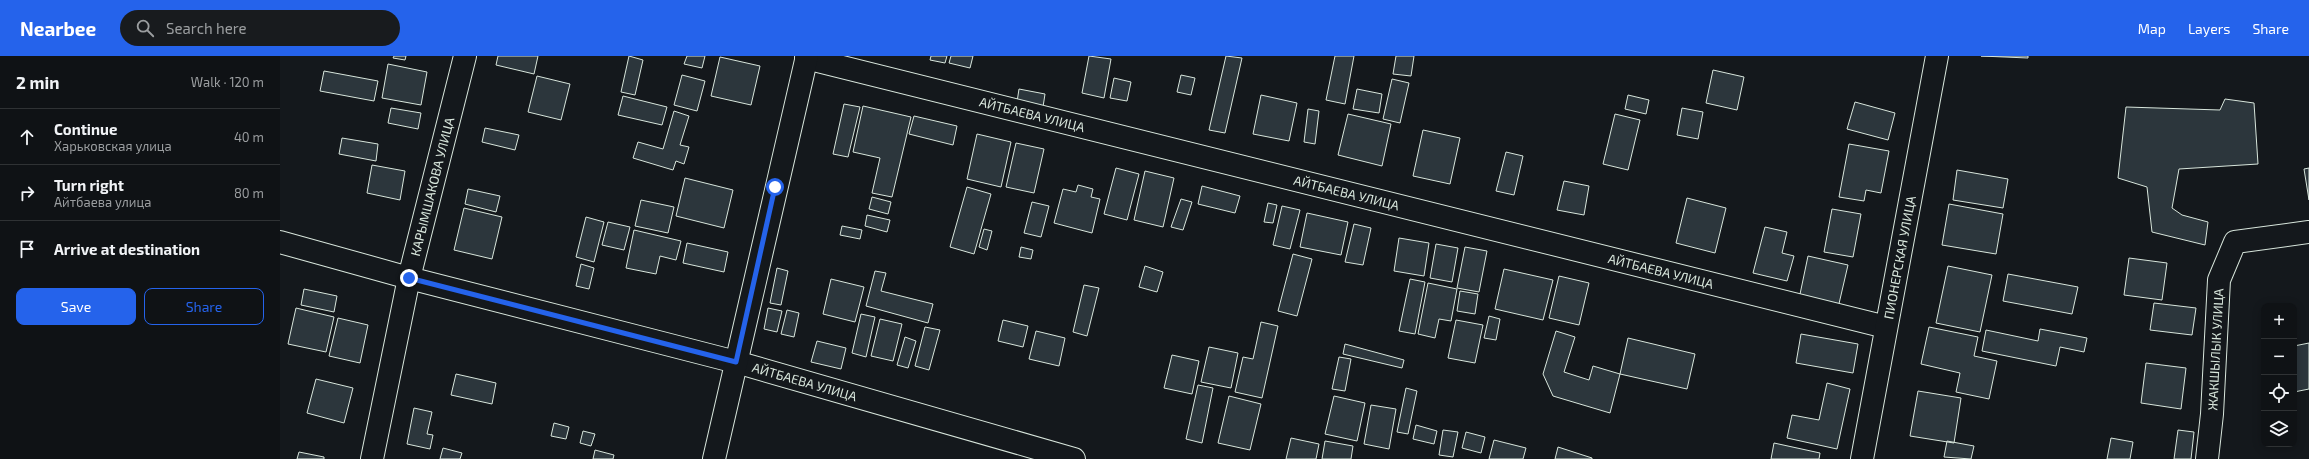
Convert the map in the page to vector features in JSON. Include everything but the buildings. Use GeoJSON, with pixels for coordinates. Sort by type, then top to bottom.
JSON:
{"type":"FeatureCollection","features":[{"type":"Feature","properties":{"kind":"street","name":"КАРЫМШАКОВА УЛИЦА"},"geometry":{"type":"LineString","coordinates":[[372,459],[409,278],[465,56]]}},
{"type":"Feature","properties":{"kind":"street","name":"ПИОНЕРСКАЯ УЛИЦА"},"geometry":{"type":"LineString","coordinates":[[1862,459],[1937,56]]}},
{"type":"Feature","properties":{"kind":"street","name":"АЙТБАЕВА УЛИЦА"},"geometry":{"type":"LineString","coordinates":[[806,57],[1886,327]]}},
{"type":"Feature","properties":{"kind":"street"},"geometry":{"type":"LineString","coordinates":[[714,459],[806,57]]}},
{"type":"Feature","properties":{"kind":"street","name":"ЖАКШЫЛЫК УЛИЦА"},"geometry":{"type":"LineString","coordinates":[[2206,459],[2212,414],[2219,280],[2235,242],[2309,232]]}},
{"type":"Feature","properties":{"kind":"street","name":"АЙТБАЕВА УЛИЦА"},"geometry":{"type":"LineString","coordinates":[[280,242],[409,278],[736,362],[1074,459]]}},
{"type":"Feature","properties":{"kind":"route"},"geometry":{"type":"LineString","coordinates":[[409,278],[736,362],[775,187]]}}]}
